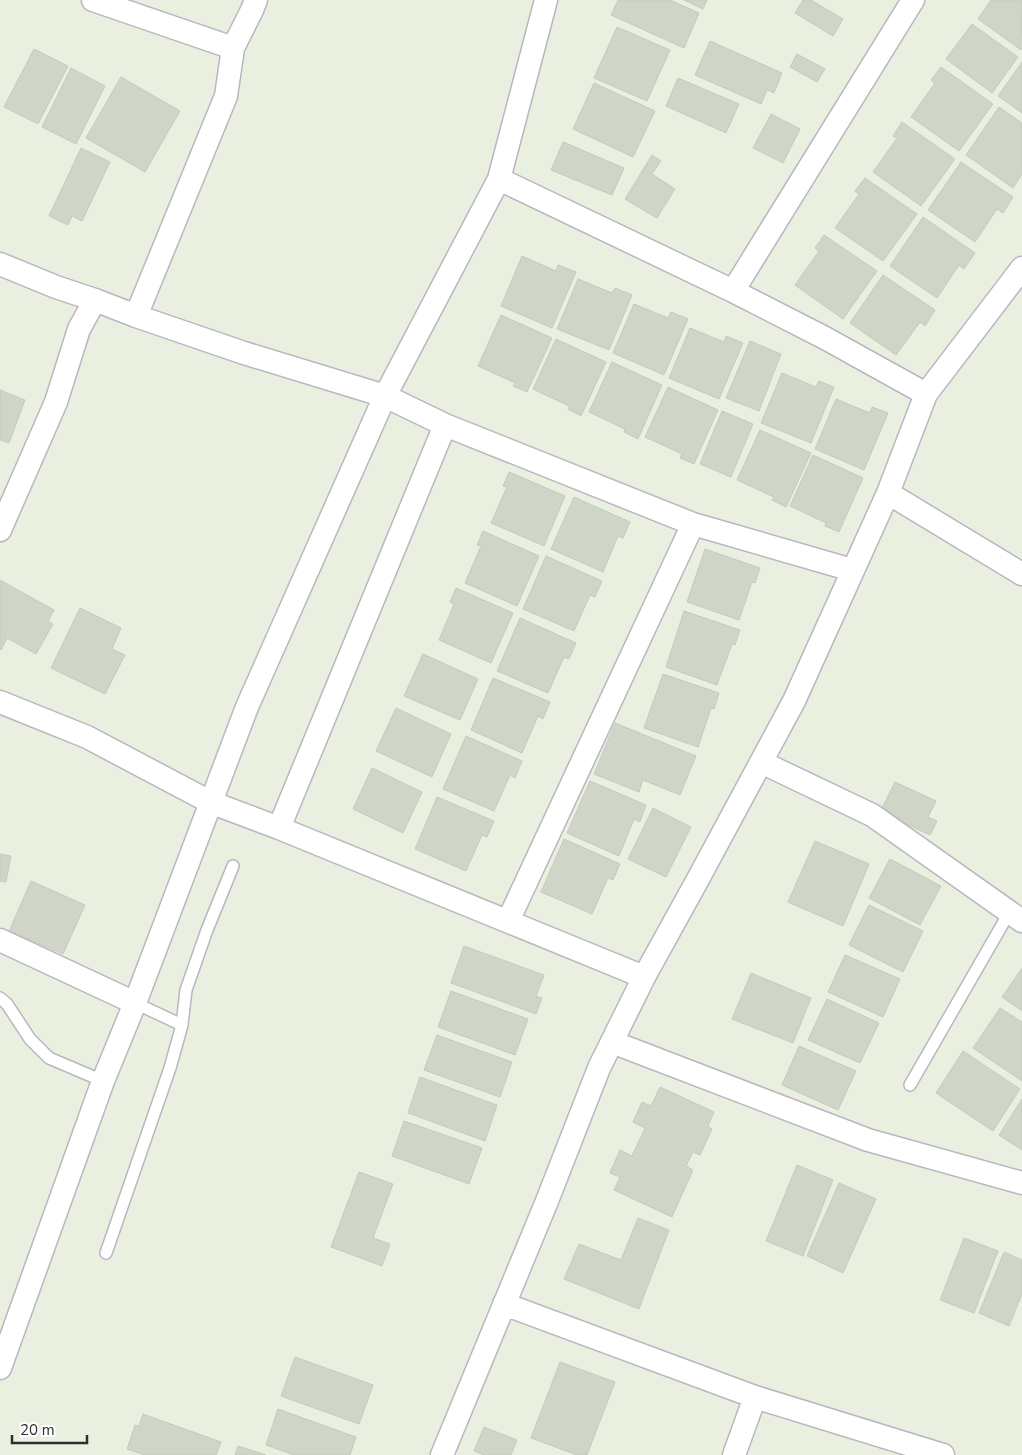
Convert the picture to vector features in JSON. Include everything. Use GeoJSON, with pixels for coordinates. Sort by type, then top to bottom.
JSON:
{"type":"FeatureCollection","features":[{"type":"Feature","properties":{"kind":"street"},"geometry":{"type":"LineString","coordinates":[[93,0],[234,48]]}},
{"type":"Feature","properties":{"kind":"street"},"geometry":{"type":"LineString","coordinates":[[136,316],[226,96],[234,48],[256,0]]}},
{"type":"Feature","properties":{"kind":"street"},"geometry":{"type":"LineString","coordinates":[[0,1368],[103,1081],[135,1003],[247,707],[384,396],[499,178],[546,0]]}},
{"type":"Feature","properties":{"kind":"street"},"geometry":{"type":"LineString","coordinates":[[734,291],[913,0]]}},
{"type":"Feature","properties":{"kind":"street"},"geometry":{"type":"LineString","coordinates":[[499,178],[734,291],[825,338],[926,394]]}},
{"type":"Feature","properties":{"kind":"street"},"geometry":{"type":"LineString","coordinates":[[0,264],[136,316],[244,353],[384,396],[445,425],[692,524],[852,570]]}},
{"type":"Feature","properties":{"kind":"street"},"geometry":{"type":"LineString","coordinates":[[442,1455],[548,1201],[599,1068],[644,977],[794,701],[888,493],[926,394],[1022,268]]}},
{"type":"Feature","properties":{"kind":"street"},"geometry":{"type":"LineString","coordinates":[[0,530],[56,402],[79,329],[96,300]]}},
{"type":"Feature","properties":{"kind":"street"},"geometry":{"type":"LineString","coordinates":[[279,828],[445,425]]}},
{"type":"Feature","properties":{"kind":"street"},"geometry":{"type":"LineString","coordinates":[[888,493],[1022,574]]}},
{"type":"Feature","properties":{"kind":"street"},"geometry":{"type":"LineString","coordinates":[[508,921],[692,524]]}},
{"type":"Feature","properties":{"kind":"street"},"geometry":{"type":"LineString","coordinates":[[0,702],[87,737],[210,802],[279,828],[644,977]]}},
{"type":"Feature","properties":{"kind":"street"},"geometry":{"type":"LineString","coordinates":[[761,762],[872,815],[1016,917]]}},
{"type":"Feature","properties":{"kind":"street"},"geometry":{"type":"LineString","coordinates":[[0,940],[135,1003]]}},
{"type":"Feature","properties":{"kind":"street"},"geometry":{"type":"LineString","coordinates":[[612,1042],[868,1140],[1022,1183]]}},
{"type":"Feature","properties":{"kind":"street"},"geometry":{"type":"LineString","coordinates":[[504,1304],[755,1397],[942,1455]]}},
{"type":"Feature","properties":{"kind":"street"},"geometry":{"type":"LineString","coordinates":[[734,1455],[755,1397]]}},
{"type":"Feature","properties":{"kind":"lane"},"geometry":{"type":"LineString","coordinates":[[106,1253],[170,1068],[182,1025],[186,990],[207,930],[233,866]]}},
{"type":"Feature","properties":{"kind":"lane"},"geometry":{"type":"LineString","coordinates":[[910,1085],[1016,917]]}},
{"type":"Feature","properties":{"kind":"lane"},"geometry":{"type":"LineString","coordinates":[[0,998],[7,1004],[30,1039],[48,1058],[103,1081]]}},
{"type":"Feature","properties":{"kind":"lane"},"geometry":{"type":"LineString","coordinates":[[135,1003],[182,1025]]}},
{"type":"Feature","properties":{"kind":"building"},"geometry":{"type":"Polygon","coordinates":[[[618,0],[670,0],[699,13],[684,48],[611,15],[618,0]]]}},
{"type":"Feature","properties":{"kind":"building"},"geometry":{"type":"Polygon","coordinates":[[[684,0],[707,0],[703,9],[684,0]]]}},
{"type":"Feature","properties":{"kind":"building"},"geometry":{"type":"Polygon","coordinates":[[[803,0],[811,0],[843,19],[833,36],[795,13],[803,0]]]}},
{"type":"Feature","properties":{"kind":"building"},"geometry":{"type":"Polygon","coordinates":[[[991,0],[1022,0],[1021,50],[978,19],[991,0]]]}},
{"type":"Feature","properties":{"kind":"building"},"geometry":{"type":"Polygon","coordinates":[[[972,24],[1018,57],[992,93],[946,59],[972,24]]]}},
{"type":"Feature","properties":{"kind":"building"},"geometry":{"type":"Polygon","coordinates":[[[617,27],[670,50],[647,101],[594,78],[617,27]]]}},
{"type":"Feature","properties":{"kind":"building"},"geometry":{"type":"Polygon","coordinates":[[[710,41],[782,73],[774,93],[767,90],[761,104],[695,75],[710,41]]]}},
{"type":"Feature","properties":{"kind":"building"},"geometry":{"type":"Polygon","coordinates":[[[34,49],[68,66],[38,124],[4,107],[34,49]]]}},
{"type":"Feature","properties":{"kind":"building"},"geometry":{"type":"Polygon","coordinates":[[[797,54],[825,69],[817,82],[790,67],[797,54]]]}},
{"type":"Feature","properties":{"kind":"building"},"geometry":{"type":"Polygon","coordinates":[[[1022,62],[1022,113],[998,96],[1022,62]]]}},
{"type":"Feature","properties":{"kind":"building"},"geometry":{"type":"Polygon","coordinates":[[[941,67],[993,104],[959,151],[911,117],[935,83],[931,80],[941,67]]]}},
{"type":"Feature","properties":{"kind":"building"},"geometry":{"type":"Polygon","coordinates":[[[71,68],[105,86],[76,144],[42,127],[71,68]]]}},
{"type":"Feature","properties":{"kind":"building"},"geometry":{"type":"Polygon","coordinates":[[[121,77],[180,111],[145,172],[86,138],[121,77]]]}},
{"type":"Feature","properties":{"kind":"building"},"geometry":{"type":"Polygon","coordinates":[[[678,78],[739,104],[726,133],[666,106],[678,78]]]}},
{"type":"Feature","properties":{"kind":"building"},"geometry":{"type":"Polygon","coordinates":[[[594,83],[655,111],[633,157],[573,129],[594,83]]]}},
{"type":"Feature","properties":{"kind":"building"},"geometry":{"type":"Polygon","coordinates":[[[999,107],[1022,123],[1022,174],[1013,188],[966,155],[999,107]]]}},
{"type":"Feature","properties":{"kind":"building"},"geometry":{"type":"Polygon","coordinates":[[[771,114],[800,129],[783,163],[753,148],[771,114]]]}},
{"type":"Feature","properties":{"kind":"building"},"geometry":{"type":"Polygon","coordinates":[[[902,122],[955,159],[921,206],[873,172],[897,138],[893,136],[902,122]]]}},
{"type":"Feature","properties":{"kind":"building"},"geometry":{"type":"Polygon","coordinates":[[[563,142],[624,168],[612,195],[551,170],[563,142]]]}},
{"type":"Feature","properties":{"kind":"building"},"geometry":{"type":"Polygon","coordinates":[[[81,148],[110,162],[82,221],[72,216],[68,225],[49,216],[81,148]]]}},
{"type":"Feature","properties":{"kind":"building"},"geometry":{"type":"Polygon","coordinates":[[[652,155],[661,161],[652,174],[675,189],[657,218],[625,199],[652,155]]]}},
{"type":"Feature","properties":{"kind":"building"},"geometry":{"type":"Polygon","coordinates":[[[961,162],[1013,197],[1003,213],[997,209],[975,242],[928,210],[961,162]]]}},
{"type":"Feature","properties":{"kind":"building"},"geometry":{"type":"Polygon","coordinates":[[[865,178],[917,214],[883,261],[835,228],[859,194],[855,191],[865,178]]]}},
{"type":"Feature","properties":{"kind":"building"},"geometry":{"type":"Polygon","coordinates":[[[923,217],[975,253],[964,269],[959,265],[937,298],[890,266],[923,217]]]}},
{"type":"Feature","properties":{"kind":"building"},"geometry":{"type":"Polygon","coordinates":[[[824,235],[877,271],[843,319],[795,285],[819,251],[815,248],[824,235]]]}},
{"type":"Feature","properties":{"kind":"building"},"geometry":{"type":"Polygon","coordinates":[[[522,256],[556,271],[558,265],[576,272],[552,328],[501,306],[522,256]]]}},
{"type":"Feature","properties":{"kind":"building"},"geometry":{"type":"Polygon","coordinates":[[[883,275],[935,310],[925,326],[920,322],[896,355],[850,323],[883,275]]]}},
{"type":"Feature","properties":{"kind":"building"},"geometry":{"type":"Polygon","coordinates":[[[578,279],[612,293],[615,288],[632,295],[609,350],[557,329],[578,279]]]}},
{"type":"Feature","properties":{"kind":"building"},"geometry":{"type":"Polygon","coordinates":[[[634,304],[668,318],[671,312],[688,319],[664,375],[613,353],[634,304]]]}},
{"type":"Feature","properties":{"kind":"building"},"geometry":{"type":"Polygon","coordinates":[[[501,315],[552,338],[527,392],[513,386],[515,383],[478,366],[501,315]]]}},
{"type":"Feature","properties":{"kind":"building"},"geometry":{"type":"Polygon","coordinates":[[[690,328],[724,342],[726,336],[743,343],[719,399],[669,378],[690,328]]]}},
{"type":"Feature","properties":{"kind":"building"},"geometry":{"type":"Polygon","coordinates":[[[556,339],[606,362],[581,416],[568,409],[569,406],[533,389],[556,339]]]}},
{"type":"Feature","properties":{"kind":"building"},"geometry":{"type":"Polygon","coordinates":[[[750,341],[781,354],[759,411],[726,398],[750,341]]]}},
{"type":"Feature","properties":{"kind":"building"},"geometry":{"type":"Polygon","coordinates":[[[612,362],[662,385],[638,439],[624,432],[625,429],[589,412],[612,362]]]}},
{"type":"Feature","properties":{"kind":"building"},"geometry":{"type":"Polygon","coordinates":[[[782,373],[816,387],[819,381],[834,387],[811,443],[761,423],[782,373]]]}},
{"type":"Feature","properties":{"kind":"building"},"geometry":{"type":"Polygon","coordinates":[[[668,387],[718,410],[694,464],[680,458],[682,454],[645,437],[668,387]]]}},
{"type":"Feature","properties":{"kind":"building"},"geometry":{"type":"Polygon","coordinates":[[[0,390],[25,400],[9,443],[0,440],[0,390]]]}},
{"type":"Feature","properties":{"kind":"building"},"geometry":{"type":"Polygon","coordinates":[[[836,399],[870,413],[872,407],[888,413],[864,470],[815,449],[836,399]]]}},
{"type":"Feature","properties":{"kind":"building"},"geometry":{"type":"Polygon","coordinates":[[[722,411],[753,424],[731,477],[700,464],[722,411]]]}},
{"type":"Feature","properties":{"kind":"building"},"geometry":{"type":"Polygon","coordinates":[[[760,430],[811,453],[786,507],[772,500],[774,497],[737,480],[760,430]]]}},
{"type":"Feature","properties":{"kind":"building"},"geometry":{"type":"Polygon","coordinates":[[[813,455],[863,478],[839,532],[825,526],[826,523],[790,506],[813,455]]]}},
{"type":"Feature","properties":{"kind":"building"},"geometry":{"type":"Polygon","coordinates":[[[509,472],[565,496],[544,546],[491,523],[507,487],[503,486],[509,472]]]}},
{"type":"Feature","properties":{"kind":"building"},"geometry":{"type":"Polygon","coordinates":[[[574,497],[630,522],[623,538],[618,536],[603,572],[551,549],[574,497]]]}},
{"type":"Feature","properties":{"kind":"building"},"geometry":{"type":"Polygon","coordinates":[[[483,531],[539,556],[517,606],[465,583],[481,546],[477,545],[483,531]]]}},
{"type":"Feature","properties":{"kind":"building"},"geometry":{"type":"Polygon","coordinates":[[[705,549],[760,568],[755,583],[752,582],[739,620],[687,602],[705,549]]]}},
{"type":"Feature","properties":{"kind":"building"},"geometry":{"type":"Polygon","coordinates":[[[546,556],[602,581],[595,597],[590,595],[574,631],[523,609],[546,556]]]}},
{"type":"Feature","properties":{"kind":"building"},"geometry":{"type":"Polygon","coordinates":[[[0,580],[54,610],[48,621],[53,624],[36,654],[7,638],[0,649],[0,580]]]}},
{"type":"Feature","properties":{"kind":"building"},"geometry":{"type":"Polygon","coordinates":[[[456,588],[513,613],[491,663],[439,640],[454,604],[450,602],[456,588]]]}},
{"type":"Feature","properties":{"kind":"building"},"geometry":{"type":"Polygon","coordinates":[[[80,608],[121,628],[112,649],[125,655],[105,694],[51,668],[80,608]]]}},
{"type":"Feature","properties":{"kind":"building"},"geometry":{"type":"Polygon","coordinates":[[[684,611],[740,630],[735,645],[732,644],[717,685],[666,667],[684,611]]]}},
{"type":"Feature","properties":{"kind":"building"},"geometry":{"type":"Polygon","coordinates":[[[520,618],[576,643],[569,659],[564,657],[548,693],[497,671],[520,618]]]}},
{"type":"Feature","properties":{"kind":"building"},"geometry":{"type":"Polygon","coordinates":[[[423,654],[478,679],[460,720],[404,696],[423,654]]]}},
{"type":"Feature","properties":{"kind":"building"},"geometry":{"type":"Polygon","coordinates":[[[663,674],[719,693],[714,709],[711,708],[698,747],[644,728],[663,674]]]}},
{"type":"Feature","properties":{"kind":"building"},"geometry":{"type":"Polygon","coordinates":[[[493,678],[550,702],[543,719],[538,716],[522,753],[471,730],[493,678]]]}},
{"type":"Feature","properties":{"kind":"building"},"geometry":{"type":"Polygon","coordinates":[[[396,708],[451,734],[432,777],[376,751],[396,708]]]}},
{"type":"Feature","properties":{"kind":"building"},"geometry":{"type":"Polygon","coordinates":[[[615,723],[696,756],[680,795],[643,780],[639,792],[594,774],[615,723]]]}},
{"type":"Feature","properties":{"kind":"building"},"geometry":{"type":"Polygon","coordinates":[[[466,736],[522,761],[515,778],[510,775],[494,811],[443,789],[466,736]]]}},
{"type":"Feature","properties":{"kind":"building"},"geometry":{"type":"Polygon","coordinates":[[[372,768],[422,792],[403,833],[353,809],[372,768]]]}},
{"type":"Feature","properties":{"kind":"building"},"geometry":{"type":"Polygon","coordinates":[[[590,781],[646,805],[640,822],[634,819],[619,856],[567,833],[590,781]]]}},
{"type":"Feature","properties":{"kind":"building"},"geometry":{"type":"Polygon","coordinates":[[[895,782],[936,801],[928,817],[937,821],[930,835],[880,812],[895,782]]]}},
{"type":"Feature","properties":{"kind":"building"},"geometry":{"type":"Polygon","coordinates":[[[437,797],[494,821],[487,837],[482,835],[466,871],[415,849],[437,797]]]}},
{"type":"Feature","properties":{"kind":"building"},"geometry":{"type":"Polygon","coordinates":[[[653,808],[691,827],[666,877],[628,859],[653,808]]]}},
{"type":"Feature","properties":{"kind":"building"},"geometry":{"type":"Polygon","coordinates":[[[564,839],[620,864],[613,880],[608,878],[592,914],[541,892],[564,839]]]}},
{"type":"Feature","properties":{"kind":"building"},"geometry":{"type":"Polygon","coordinates":[[[815,841],[869,864],[843,926],[788,902],[815,841]]]}},
{"type":"Feature","properties":{"kind":"building"},"geometry":{"type":"Polygon","coordinates":[[[0,854],[11,856],[6,882],[0,881],[0,854]]]}},
{"type":"Feature","properties":{"kind":"building"},"geometry":{"type":"Polygon","coordinates":[[[890,859],[941,886],[920,925],[869,898],[890,859]]]}},
{"type":"Feature","properties":{"kind":"building"},"geometry":{"type":"Polygon","coordinates":[[[31,881],[85,905],[63,954],[9,931],[31,881]]]}},
{"type":"Feature","properties":{"kind":"building"},"geometry":{"type":"Polygon","coordinates":[[[869,905],[923,931],[903,972],[849,945],[869,905]]]}},
{"type":"Feature","properties":{"kind":"building"},"geometry":{"type":"Polygon","coordinates":[[[464,946],[544,975],[536,996],[542,998],[536,1014],[451,983],[464,946]]]}},
{"type":"Feature","properties":{"kind":"building"},"geometry":{"type":"Polygon","coordinates":[[[845,955],[900,979],[883,1017],[828,992],[845,955]]]}},
{"type":"Feature","properties":{"kind":"building"},"geometry":{"type":"Polygon","coordinates":[[[1022,968],[1022,1011],[1002,997],[1022,968]]]}},
{"type":"Feature","properties":{"kind":"building"},"geometry":{"type":"Polygon","coordinates":[[[751,973],[811,998],[793,1043],[732,1019],[751,973]]]}},
{"type":"Feature","properties":{"kind":"building"},"geometry":{"type":"Polygon","coordinates":[[[451,991],[528,1019],[515,1055],[438,1027],[451,991]]]}},
{"type":"Feature","properties":{"kind":"building"},"geometry":{"type":"Polygon","coordinates":[[[827,999],[879,1023],[860,1063],[808,1040],[827,999]]]}},
{"type":"Feature","properties":{"kind":"building"},"geometry":{"type":"Polygon","coordinates":[[[1000,1008],[1022,1022],[1022,1081],[973,1048],[1000,1008]]]}},
{"type":"Feature","properties":{"kind":"building"},"geometry":{"type":"Polygon","coordinates":[[[437,1035],[512,1062],[500,1097],[424,1070],[437,1035]]]}},
{"type":"Feature","properties":{"kind":"building"},"geometry":{"type":"Polygon","coordinates":[[[799,1046],[856,1071],[838,1110],[782,1085],[799,1046]]]}},
{"type":"Feature","properties":{"kind":"building"},"geometry":{"type":"Polygon","coordinates":[[[963,1051],[1020,1089],[993,1131],[936,1093],[963,1051]]]}},
{"type":"Feature","properties":{"kind":"building"},"geometry":{"type":"Polygon","coordinates":[[[420,1077],[497,1105],[485,1141],[408,1113],[420,1077]]]}},
{"type":"Feature","properties":{"kind":"building"},"geometry":{"type":"Polygon","coordinates":[[[660,1087],[714,1112],[708,1126],[712,1129],[700,1155],[693,1152],[686,1166],[693,1170],[672,1217],[614,1190],[620,1177],[610,1173],[620,1150],[632,1156],[645,1128],[633,1122],[642,1102],[651,1106],[660,1087]]]}},
{"type":"Feature","properties":{"kind":"building"},"geometry":{"type":"Polygon","coordinates":[[[1022,1099],[1022,1150],[999,1135],[1022,1099]]]}},
{"type":"Feature","properties":{"kind":"building"},"geometry":{"type":"Polygon","coordinates":[[[404,1121],[482,1148],[469,1184],[392,1156],[404,1121]]]}},
{"type":"Feature","properties":{"kind":"building"},"geometry":{"type":"Polygon","coordinates":[[[797,1165],[833,1180],[803,1256],[766,1241],[797,1165]]]}},
{"type":"Feature","properties":{"kind":"building"},"geometry":{"type":"Polygon","coordinates":[[[359,1172],[393,1184],[373,1238],[390,1244],[382,1266],[331,1247],[359,1172]]]}},
{"type":"Feature","properties":{"kind":"building"},"geometry":{"type":"Polygon","coordinates":[[[839,1183],[876,1199],[843,1273],[807,1256],[839,1183]]]}},
{"type":"Feature","properties":{"kind":"building"},"geometry":{"type":"Polygon","coordinates":[[[638,1218],[669,1230],[639,1309],[564,1279],[579,1244],[621,1260],[638,1218]]]}},
{"type":"Feature","properties":{"kind":"building"},"geometry":{"type":"Polygon","coordinates":[[[964,1238],[998,1251],[974,1313],[940,1300],[964,1238]]]}},
{"type":"Feature","properties":{"kind":"building"},"geometry":{"type":"Polygon","coordinates":[[[1004,1252],[1022,1260],[1022,1294],[1009,1326],[979,1313],[1004,1252]]]}},
{"type":"Feature","properties":{"kind":"building"},"geometry":{"type":"Polygon","coordinates":[[[295,1357],[373,1385],[359,1424],[281,1396],[295,1357]]]}},
{"type":"Feature","properties":{"kind":"building"},"geometry":{"type":"Polygon","coordinates":[[[560,1362],[615,1382],[587,1455],[577,1455],[531,1438],[560,1362]]]}},
{"type":"Feature","properties":{"kind":"building"},"geometry":{"type":"Polygon","coordinates":[[[278,1409],[356,1437],[350,1455],[294,1455],[266,1445],[278,1409]]]}},
{"type":"Feature","properties":{"kind":"building"},"geometry":{"type":"Polygon","coordinates":[[[143,1414],[221,1442],[216,1455],[145,1455],[127,1449],[135,1425],[139,1426],[143,1414]]]}},
{"type":"Feature","properties":{"kind":"building"},"geometry":{"type":"Polygon","coordinates":[[[484,1427],[517,1440],[511,1455],[484,1455],[474,1451],[484,1427]]]}},
{"type":"Feature","properties":{"kind":"building"},"geometry":{"type":"Polygon","coordinates":[[[238,1446],[266,1455],[235,1455],[238,1446]]]}}]}
